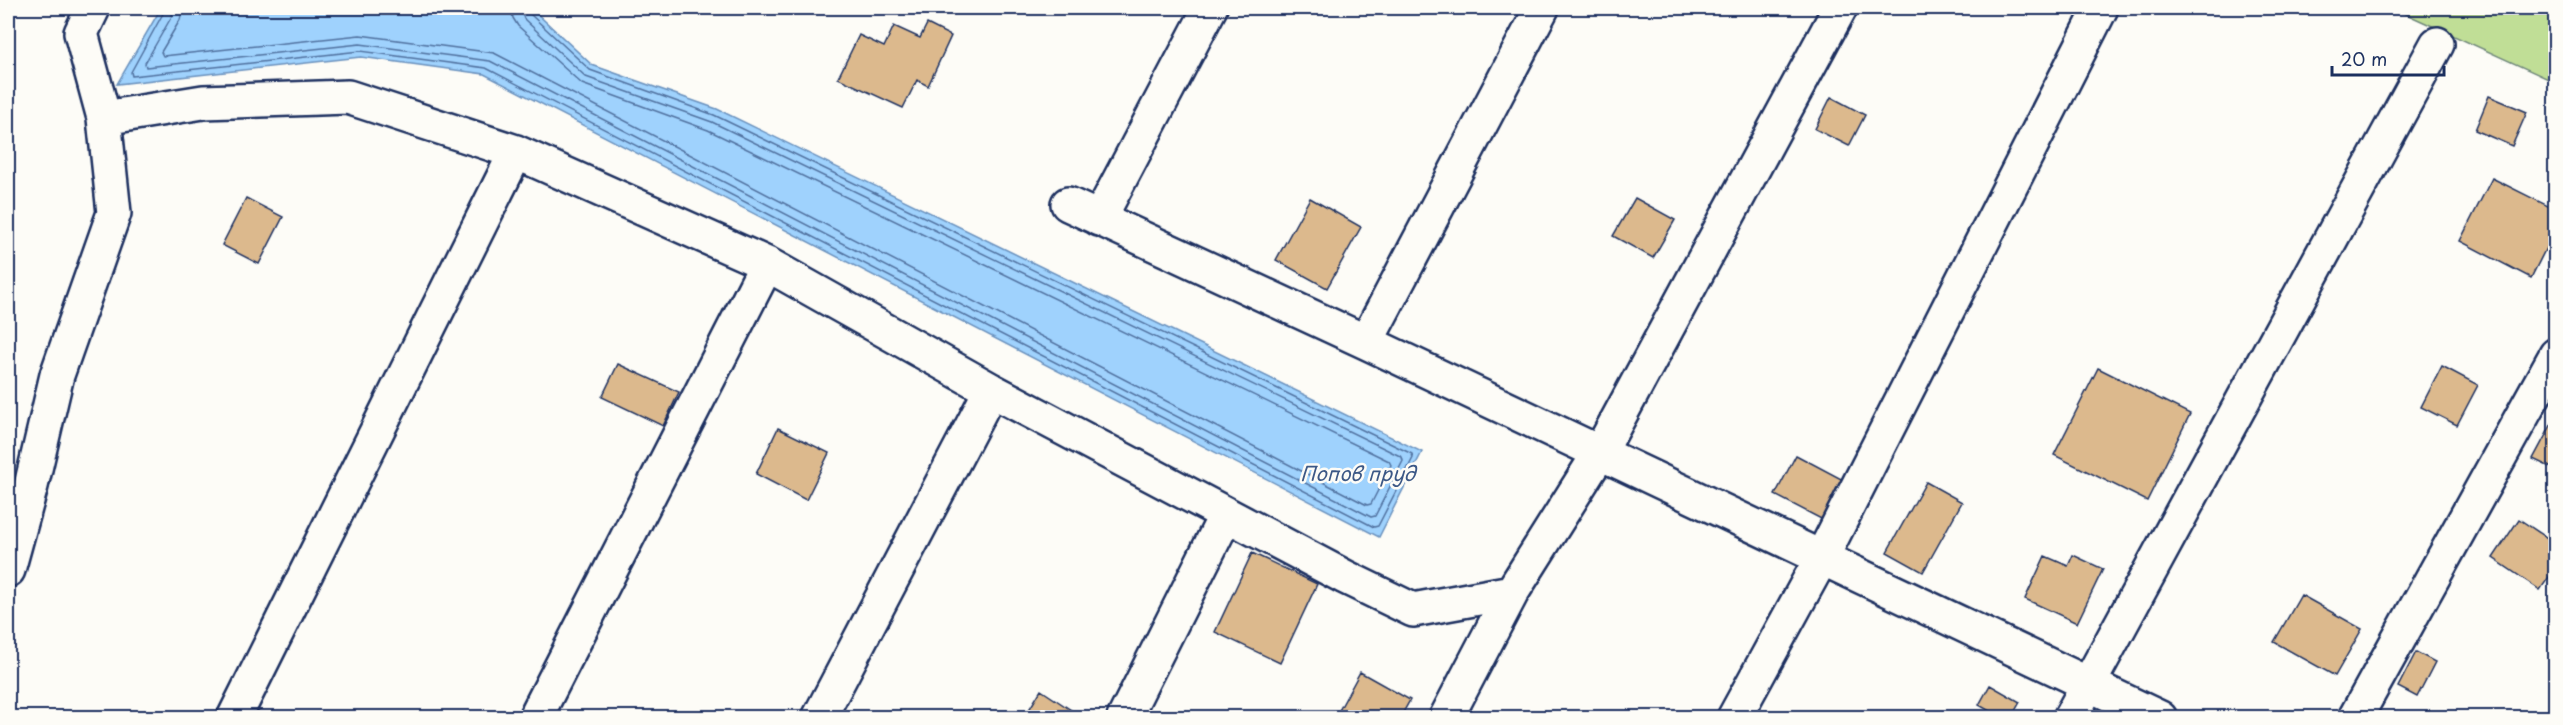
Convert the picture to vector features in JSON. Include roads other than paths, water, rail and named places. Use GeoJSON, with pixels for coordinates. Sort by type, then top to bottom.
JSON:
{"type":"FeatureCollection","features":[{"type":"Feature","properties":{"kind":"street"},"geometry":{"type":"LineString","coordinates":[[8,570],[19,492],[114,213],[104,118],[81,33],[93,8]]}},
{"type":"Feature","properties":{"kind":"street"},"geometry":{"type":"LineString","coordinates":[[1099,219],[1210,8]]}},
{"type":"Feature","properties":{"kind":"street"},"geometry":{"type":"LineString","coordinates":[[1366,342],[1542,8]]}},
{"type":"Feature","properties":{"kind":"street"},"geometry":{"type":"LineString","coordinates":[[1446,717],[1512,592],[1599,454],[1840,8]]}},
{"type":"Feature","properties":{"kind":"street"},"geometry":{"type":"LineString","coordinates":[[1734,717],[1821,559],[2102,8]]}},
{"type":"Feature","properties":{"kind":"street"},"geometry":{"type":"LineString","coordinates":[[2070,717],[2437,45]]}},
{"type":"Feature","properties":{"kind":"street"},"geometry":{"type":"LineString","coordinates":[[104,118],[203,102],[348,97],[516,152],[767,264],[991,390],[1226,515],[1413,610],[1512,592]]}},
{"type":"Feature","properties":{"kind":"street"},"geometry":{"type":"LineString","coordinates":[[234,717],[516,152]]}},
{"type":"Feature","properties":{"kind":"street"},"geometry":{"type":"LineString","coordinates":[[1068,204],[1366,342],[1821,559],[2160,717]]}},
{"type":"Feature","properties":{"kind":"street"},"geometry":{"type":"LineString","coordinates":[[535,717],[767,264]]}},
{"type":"Feature","properties":{"kind":"street"},"geometry":{"type":"LineString","coordinates":[[2355,717],[2556,355]]}},
{"type":"Feature","properties":{"kind":"street"},"geometry":{"type":"LineString","coordinates":[[819,717],[991,390]]}},
{"type":"Feature","properties":{"kind":"street"},"geometry":{"type":"LineString","coordinates":[[1124,717],[1226,515]]}},
{"type":"Feature","properties":{"kind":"water","name":"Попов пруд"},"geometry":{"type":"Polygon","coordinates":[[[161,8],[531,8],[592,65],[717,109],[1422,452],[1379,537],[484,74],[361,57],[117,84],[161,8]]]}}]}
